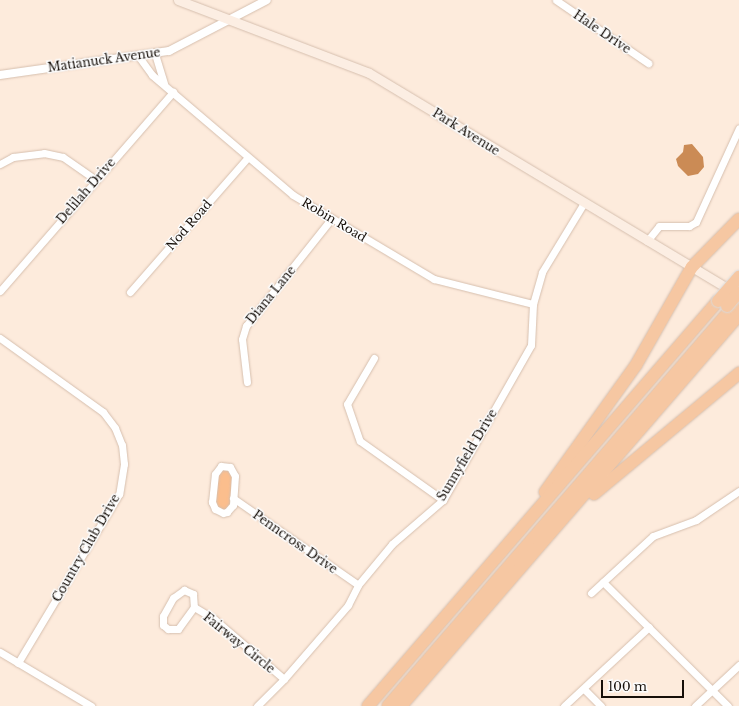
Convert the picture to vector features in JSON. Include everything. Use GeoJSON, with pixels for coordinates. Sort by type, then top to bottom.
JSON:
{"type":"FeatureCollection","features":[{"type":"Feature","properties":{"kind":"highway"},"geometry":{"type":"LineString","coordinates":[[538,510],[545,490],[636,365],[692,267],[739,219]]}},
{"type":"Feature","properties":{"kind":"highway"},"geometry":{"type":"LineString","coordinates":[[388,706],[731,306],[739,277]]}},
{"type":"Feature","properties":{"kind":"highway"},"geometry":{"type":"LineString","coordinates":[[401,706],[557,526],[731,306],[739,292]]}},
{"type":"Feature","properties":{"kind":"highway"},"geometry":{"type":"LineString","coordinates":[[368,706],[538,510],[731,306]]}},
{"type":"Feature","properties":{"kind":"highway"},"geometry":{"type":"LineString","coordinates":[[381,706],[731,306]]}},
{"type":"Feature","properties":{"kind":"highway"},"geometry":{"type":"LineString","coordinates":[[557,526],[575,515],[631,461],[739,374]]}},
{"type":"Feature","properties":{"kind":"main road","name":"Park Avenue"},"geometry":{"type":"LineString","coordinates":[[178,0],[369,73],[739,296]]}},
{"type":"Feature","properties":{"kind":"street","name":"Matianuck Avenue"},"geometry":{"type":"LineString","coordinates":[[0,75],[139,57],[169,51],[266,0]]}},
{"type":"Feature","properties":{"kind":"street","name":"Hale Drive"},"geometry":{"type":"LineString","coordinates":[[556,0],[648,63]]}},
{"type":"Feature","properties":{"kind":"street"},"geometry":{"type":"LineString","coordinates":[[155,54],[164,84]]}},
{"type":"Feature","properties":{"kind":"street","name":"Robin Road"},"geometry":{"type":"LineString","coordinates":[[139,57],[152,75],[293,196],[434,279],[533,304]]}},
{"type":"Feature","properties":{"kind":"street","name":"Delilah Drive"},"geometry":{"type":"LineString","coordinates":[[0,291],[173,92]]}},
{"type":"Feature","properties":{"kind":"street"},"geometry":{"type":"LineString","coordinates":[[647,241],[660,226],[689,226],[696,222],[739,128]]}},
{"type":"Feature","properties":{"kind":"street"},"geometry":{"type":"LineString","coordinates":[[0,164],[13,157],[44,153],[63,157],[77,164],[96,180]]}},
{"type":"Feature","properties":{"kind":"street","name":"Nod Road"},"geometry":{"type":"LineString","coordinates":[[130,292],[248,157]]}},
{"type":"Feature","properties":{"kind":"street","name":"Sunnyfield Drive"},"geometry":{"type":"LineString","coordinates":[[258,706],[284,679],[348,604],[358,585],[392,544],[443,500],[531,345],[533,304],[542,272],[584,203]]}},
{"type":"Feature","properties":{"kind":"street","name":"Diana Lane"},"geometry":{"type":"LineString","coordinates":[[247,382],[242,339],[246,326],[331,219]]}},
{"type":"Feature","properties":{"kind":"street","name":"Country Club Drive"},"geometry":{"type":"LineString","coordinates":[[0,338],[103,412],[115,428],[122,445],[124,464],[119,494],[18,663]]}},
{"type":"Feature","properties":{"kind":"street"},"geometry":{"type":"LineString","coordinates":[[374,358],[347,404],[360,442],[443,500]]}},
{"type":"Feature","properties":{"kind":"street"},"geometry":{"type":"LineString","coordinates":[[221,466],[234,471],[233,498],[232,505],[227,512],[219,512],[212,506],[215,474],[221,466]]}},
{"type":"Feature","properties":{"kind":"street"},"geometry":{"type":"LineString","coordinates":[[591,593],[653,536],[696,520],[739,491]]}},
{"type":"Feature","properties":{"kind":"street","name":"Penncross Drive"},"geometry":{"type":"LineString","coordinates":[[233,498],[358,585]]}},
{"type":"Feature","properties":{"kind":"street"},"geometry":{"type":"LineString","coordinates":[[604,582],[728,706]]}},
{"type":"Feature","properties":{"kind":"street","name":"Fairway Circle"},"geometry":{"type":"LineString","coordinates":[[187,590],[193,594],[194,607],[178,629],[171,630],[163,625],[163,616],[179,591],[187,590]]}},
{"type":"Feature","properties":{"kind":"street","name":"Fairway Circle"},"geometry":{"type":"LineString","coordinates":[[194,607],[214,619],[284,679]]}},
{"type":"Feature","properties":{"kind":"street"},"geometry":{"type":"LineString","coordinates":[[564,706],[649,627]]}},
{"type":"Feature","properties":{"kind":"street"},"geometry":{"type":"LineString","coordinates":[[0,652],[91,706]]}},
{"type":"Feature","properties":{"kind":"street"},"geometry":{"type":"LineString","coordinates":[[695,706],[739,665]]}},
{"type":"Feature","properties":{"kind":"street"},"geometry":{"type":"LineString","coordinates":[[584,689],[601,706]]}},
{"type":"Feature","properties":{"kind":"shaded area"},"geometry":{"type":"Polygon","coordinates":[[[692,144],[703,157],[704,167],[698,174],[688,176],[678,166],[676,159],[683,152],[684,145],[692,144]]]}},
{"type":"Feature","properties":{"kind":"shaded area"},"geometry":{"type":"Polygon","coordinates":[[[227,468],[232,475],[230,504],[225,510],[221,510],[215,505],[217,473],[220,470],[227,468]]]}}]}
